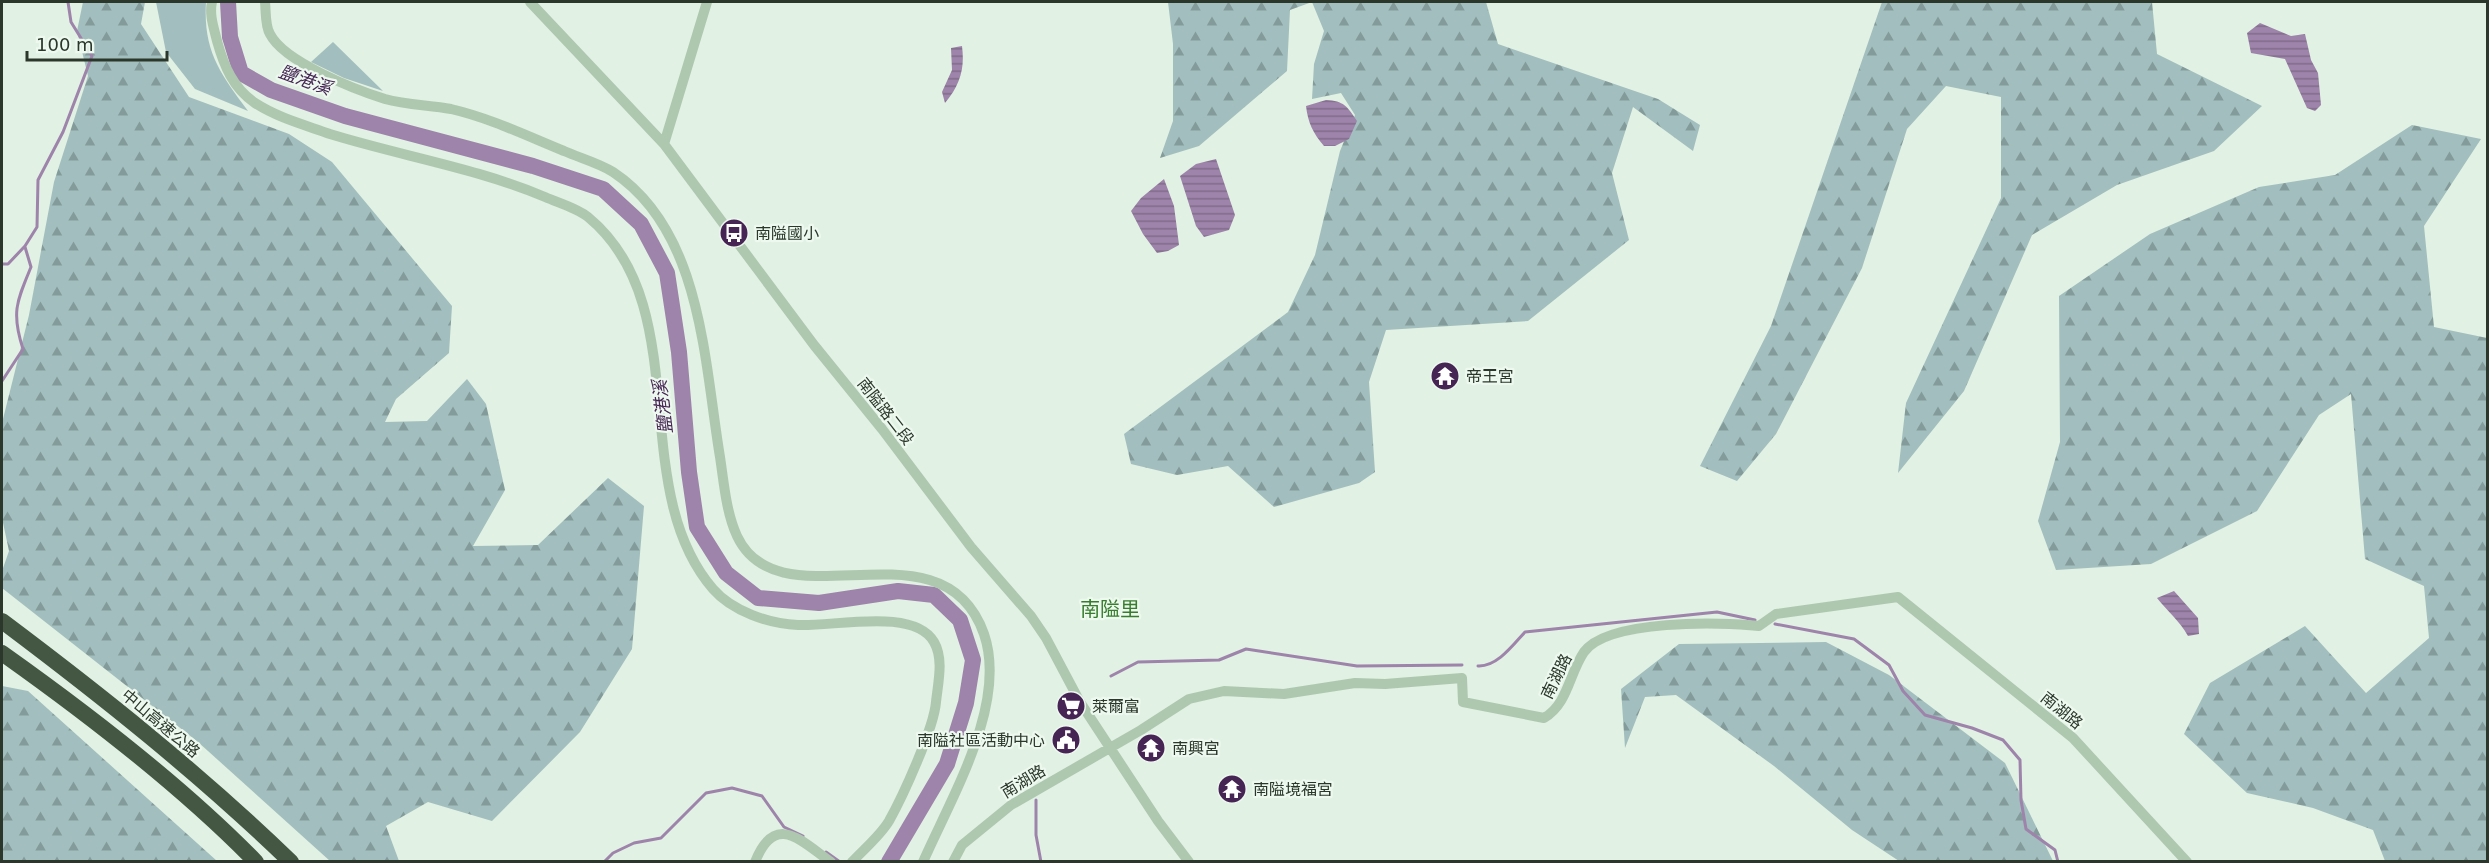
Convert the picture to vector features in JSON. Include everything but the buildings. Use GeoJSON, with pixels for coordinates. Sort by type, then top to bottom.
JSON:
{"type":"FeatureCollection","features":[{"type":"Feature","properties":{"kind":"highway","name":"中山高速公路"},"geometry":{"type":"LineString","coordinates":[[2,621],[91,688],[167,750],[291,861]]}},
{"type":"Feature","properties":{"kind":"highway"},"geometry":{"type":"LineString","coordinates":[[2,653],[124,746],[256,861]]}},
{"type":"Feature","properties":{"kind":"street"},"geometry":{"type":"LineString","coordinates":[[212,2],[210,12],[225,72],[252,102],[288,120],[515,185],[586,215],[616,244],[642,301],[658,388],[669,486],[683,537],[686,547],[714,591],[751,615],[796,625],[904,622],[925,630],[936,644],[940,667],[935,717],[888,823],[852,861]]}},
{"type":"Feature","properties":{"kind":"street"},"geometry":{"type":"LineString","coordinates":[[265,2],[269,33],[285,53],[330,76],[385,99],[453,110],[512,130],[611,171],[649,201],[678,252],[694,295],[727,501],[737,537],[752,555],[767,567],[793,574],[910,575],[940,583],[961,597],[977,617],[985,637],[990,664],[986,703],[976,743],[923,861]]}},
{"type":"Feature","properties":{"kind":"street","name":"南隘路二段"},"geometry":{"type":"LineString","coordinates":[[530,2],[664,144],[813,345],[882,429],[970,547],[1031,616],[1046,638],[1080,702],[1158,821],[1189,861]]}},
{"type":"Feature","properties":{"kind":"street"},"geometry":{"type":"LineString","coordinates":[[664,144],[707,2]]}},
{"type":"Feature","properties":{"kind":"street","name":"南湖路"},"geometry":{"type":"LineString","coordinates":[[953,861],[962,845],[1011,805],[1111,748],[1189,699],[1224,691],[1284,694],[1355,683],[1385,684],[1462,678],[1463,702],[1544,718],[1554,712],[1583,654],[1591,645],[1611,635],[1725,622],[1759,626],[1776,614],[1898,597],[2073,738],[2187,861]]}},
{"type":"Feature","properties":{"kind":"street"},"geometry":{"type":"LineString","coordinates":[[754,861],[766,840],[786,833],[797,837],[831,861]]}},
{"type":"Feature","properties":{"kind":"green space"},"geometry":{"type":"Polygon","coordinates":[[[83,2],[145,2],[141,24],[189,97],[289,134],[332,162],[452,306],[449,353],[396,399],[385,422],[427,421],[467,379],[486,404],[505,490],[473,546],[538,545],[608,478],[644,506],[632,649],[580,732],[492,821],[428,802],[386,826],[399,861],[330,861],[198,742],[2,588],[2,571],[9,551],[2,518],[2,423],[29,315],[54,182],[88,76],[77,31],[83,2]]]}},
{"type":"Feature","properties":{"kind":"green space"},"geometry":{"type":"Polygon","coordinates":[[[156,2],[206,2],[207,34],[215,61],[248,111],[195,89],[166,52],[156,2]]]}},
{"type":"Feature","properties":{"kind":"green space"},"geometry":{"type":"Polygon","coordinates":[[[1168,2],[1312,2],[1290,10],[1287,71],[1199,146],[1160,158],[1173,121],[1173,44],[1168,2]]]}},
{"type":"Feature","properties":{"kind":"green space"},"geometry":{"type":"Polygon","coordinates":[[[1312,2],[1486,2],[1498,44],[1658,99],[1700,125],[1693,151],[1633,107],[1612,173],[1629,240],[1528,321],[1386,330],[1369,382],[1375,472],[1359,483],[1274,507],[1228,466],[1177,475],[1131,464],[1124,434],[1288,312],[1315,255],[1340,151],[1355,115],[1341,93],[1312,99],[1314,64],[1324,31],[1312,2]]]}},
{"type":"Feature","properties":{"kind":"green space"},"geometry":{"type":"Polygon","coordinates":[[[1882,2],[2152,2],[2157,54],[2262,106],[2214,151],[2117,185],[2032,235],[1964,391],[1898,473],[1906,403],[2001,198],[2001,97],[1946,86],[1907,129],[1862,268],[1776,434],[1737,481],[1700,466],[1771,326],[1882,2]]]}},
{"type":"Feature","properties":{"kind":"green space"},"geometry":{"type":"Polygon","coordinates":[[[333,42],[383,91],[344,78],[311,62],[333,42]]]}},
{"type":"Feature","properties":{"kind":"green space"},"geometry":{"type":"Polygon","coordinates":[[[2412,125],[2481,139],[2424,226],[2434,327],[2487,338],[2487,861],[2385,861],[2373,830],[2313,808],[2247,793],[2184,734],[2210,683],[2305,626],[2366,693],[2429,638],[2424,586],[2365,559],[2351,394],[2319,415],[2257,511],[2151,564],[2056,570],[2038,521],[2060,442],[2059,296],[2150,234],[2259,187],[2335,175],[2412,125]]]}},
{"type":"Feature","properties":{"kind":"green space"},"geometry":{"type":"Polygon","coordinates":[[[1826,642],[1889,675],[2005,763],[2053,861],[1899,861],[1852,830],[1774,766],[1676,695],[1645,697],[1625,748],[1621,689],[1679,644],[1826,642]]]}},
{"type":"Feature","properties":{"kind":"green space"},"geometry":{"type":"Polygon","coordinates":[[[2,686],[28,691],[217,861],[2,861],[2,686]]]}},
{"type":"Feature","properties":{"kind":"shaded area"},"geometry":{"type":"Polygon","coordinates":[[[2260,23],[2291,36],[2305,34],[2311,60],[2318,73],[2321,105],[2315,111],[2307,108],[2285,59],[2251,53],[2247,33],[2260,23]]]}},
{"type":"Feature","properties":{"kind":"shaded area"},"geometry":{"type":"Polygon","coordinates":[[[962,46],[963,62],[960,76],[945,103],[942,92],[952,70],[951,48],[962,46]]]}},
{"type":"Feature","properties":{"kind":"shaded area"},"geometry":{"type":"Polygon","coordinates":[[[1326,100],[1344,105],[1357,121],[1349,139],[1335,146],[1324,146],[1308,118],[1306,106],[1326,100]]]}},
{"type":"Feature","properties":{"kind":"shaded area"},"geometry":{"type":"Polygon","coordinates":[[[1216,159],[1235,215],[1229,230],[1204,237],[1196,226],[1180,176],[1196,164],[1216,159]]]}},
{"type":"Feature","properties":{"kind":"shaded area"},"geometry":{"type":"Polygon","coordinates":[[[1164,179],[1174,206],[1179,245],[1168,251],[1157,253],[1143,234],[1131,211],[1141,198],[1164,179]]]}},
{"type":"Feature","properties":{"kind":"shaded area"},"geometry":{"type":"Polygon","coordinates":[[[2174,591],[2198,618],[2199,634],[2188,636],[2157,598],[2174,591]]]}},
{"type":"Feature","properties":{"kind":"waterway"},"geometry":{"type":"LineString","coordinates":[[2,264],[8,264],[25,246],[37,227],[38,180],[63,132],[92,56],[71,22],[68,2]]}},
{"type":"Feature","properties":{"kind":"waterway","name":"鹽港溪"},"geometry":{"type":"LineString","coordinates":[[228,2],[230,37],[241,73],[271,90],[345,116],[533,166],[603,189],[641,224],[667,273],[679,352],[689,472],[697,527],[726,573],[758,598],[819,603],[898,591],[934,595],[960,620],[973,660],[966,703],[947,764],[889,862]]}},
{"type":"Feature","properties":{"kind":"waterway"},"geometry":{"type":"LineString","coordinates":[[2,381],[23,349],[17,325],[17,307],[31,267],[25,247]]}},
{"type":"Feature","properties":{"kind":"waterway"},"geometry":{"type":"LineString","coordinates":[[1478,666],[1498,659],[1525,632],[1717,612],[1755,620]]}},
{"type":"Feature","properties":{"kind":"waterway"},"geometry":{"type":"LineString","coordinates":[[1775,624],[1854,639],[1889,665],[1903,691],[1925,715],[1972,728],[2003,740],[2020,760],[2021,800],[2026,829],[2055,850],[2058,862]]}},
{"type":"Feature","properties":{"kind":"waterway"},"geometry":{"type":"LineString","coordinates":[[1111,676],[1138,662],[1219,660],[1246,649],[1357,666],[1462,665]]}},
{"type":"Feature","properties":{"kind":"waterway"},"geometry":{"type":"LineString","coordinates":[[604,862],[613,853],[634,843],[661,838],[706,793],[732,788],[762,796],[784,827],[803,836]]}},
{"type":"Feature","properties":{"kind":"waterway"},"geometry":{"type":"LineString","coordinates":[[1036,800],[1036,835],[1041,862]]}},
{"type":"Feature","properties":{"kind":"waterway"},"geometry":{"type":"LineString","coordinates":[[826,852],[840,862]]}},
{"type":"Feature","properties":{"kind":"place","name":"南隘國小"},"geometry":{"type":"Point","coordinates":[734,233]}},
{"type":"Feature","properties":{"kind":"place","name":"帝王宮"},"geometry":{"type":"Point","coordinates":[1445,376]}},
{"type":"Feature","properties":{"kind":"place","name":"萊爾富"},"geometry":{"type":"Point","coordinates":[1071,706]}},
{"type":"Feature","properties":{"kind":"place","name":"南隘社區活動中心"},"geometry":{"type":"Point","coordinates":[1066,740]}},
{"type":"Feature","properties":{"kind":"place","name":"南興宮"},"geometry":{"type":"Point","coordinates":[1151,748]}},
{"type":"Feature","properties":{"kind":"place","name":"南隘境福宮"},"geometry":{"type":"Point","coordinates":[1232,789]}},
{"type":"Feature","properties":{"kind":"district","name":"南隘里"},"geometry":{"type":"Point","coordinates":[1110,609]}}]}
